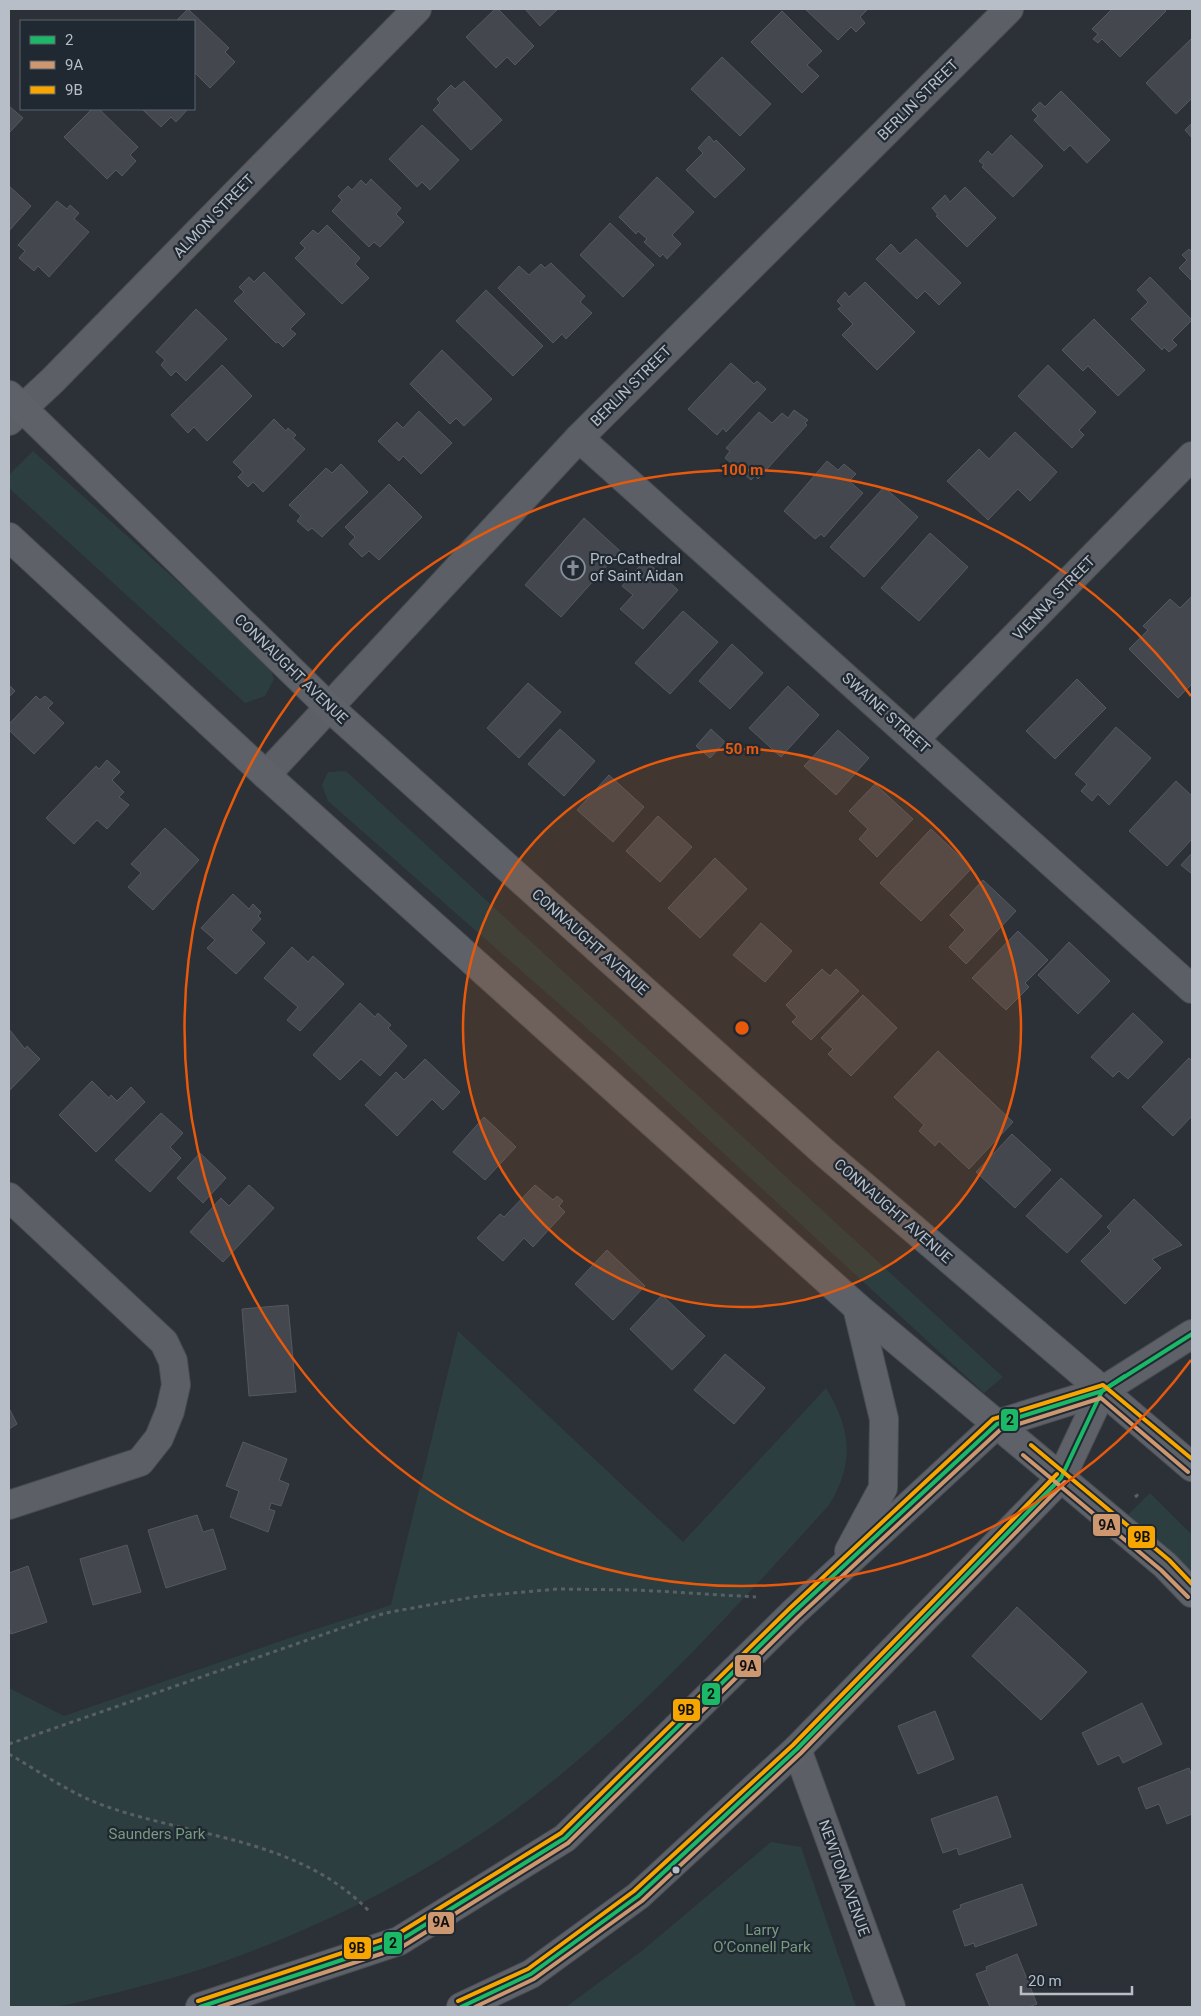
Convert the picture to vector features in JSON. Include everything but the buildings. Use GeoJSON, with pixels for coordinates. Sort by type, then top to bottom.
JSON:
{"type":"FeatureCollection","features":[{"type":"Feature","properties":{"kind":"main road","name":"CONNAUGHT AVENUE"},"geometry":{"type":"LineString","coordinates":[[13,408],[330,708],[826,1154],[1192,1467]]}},
{"type":"Feature","properties":{"kind":"main road"},"geometry":{"type":"LineString","coordinates":[[9,537],[266,775],[857,1307],[1165,1565],[1192,1592]]}},
{"type":"Feature","properties":{"kind":"main road"},"geometry":{"type":"LineString","coordinates":[[838,1571],[883,1488],[884,1420],[857,1307]]}},
{"type":"Feature","properties":{"kind":"main road"},"geometry":{"type":"LineString","coordinates":[[200,2007],[399,1941],[564,1838],[838,1571],[997,1424],[1102,1391],[1192,1334]]}},
{"type":"Feature","properties":{"kind":"main road"},"geometry":{"type":"LineString","coordinates":[[461,2007],[531,1974],[638,1896],[797,1749],[1061,1478],[1102,1391]]}},
{"type":"Feature","properties":{"kind":"street","name":"ALMON STREET"},"geometry":{"type":"LineString","coordinates":[[13,408],[66,367],[417,9]]}},
{"type":"Feature","properties":{"kind":"street","name":"BERLIN STREET"},"geometry":{"type":"LineString","coordinates":[[266,775],[579,438],[1009,9]]}},
{"type":"Feature","properties":{"kind":"street","name":"SWAINE STREET"},"geometry":{"type":"LineString","coordinates":[[579,438],[1192,989]]}},
{"type":"Feature","properties":{"kind":"street","name":"VIENNA STREET"},"geometry":{"type":"LineString","coordinates":[[915,739],[1192,456]]}},
{"type":"Feature","properties":{"kind":"street"},"geometry":{"type":"LineString","coordinates":[[9,1196],[164,1342],[173,1361],[176,1385],[170,1411],[159,1438],[140,1462],[9,1506]]}},
{"type":"Feature","properties":{"kind":"street","name":"NEWTON AVENUE"},"geometry":{"type":"LineString","coordinates":[[797,1749],[891,2007]]}},
{"type":"Feature","properties":{"kind":"path"},"geometry":{"type":"LineString","coordinates":[[9,1744],[385,1613],[479,1596],[558,1589],[638,1590],[756,1597]]}},
{"type":"Feature","properties":{"kind":"path"},"geometry":{"type":"LineString","coordinates":[[9,1754],[62,1786],[105,1806],[277,1852],[319,1871],[354,1896],[369,1911]]}},
{"type":"Feature","properties":{"kind":"green space"},"geometry":{"type":"Polygon","coordinates":[[[33,451],[268,663],[274,679],[265,696],[245,703],[9,488],[9,475],[33,451]]]}},
{"type":"Feature","properties":{"kind":"green space"},"geometry":{"type":"Polygon","coordinates":[[[346,771],[1003,1377],[984,1393],[606,1045],[328,801],[322,785],[328,772],[346,771]]]}},
{"type":"Feature","properties":{"kind":"green space","name":"Saunders Park"},"geometry":{"type":"Polygon","coordinates":[[[458,1331],[683,1542],[826,1388],[841,1418],[845,1432],[847,1446],[843,1475],[829,1505],[714,1630],[634,1710],[549,1784],[472,1840],[372,1898],[303,1930],[231,1959],[151,1984],[66,2005],[42,2008],[9,2007],[9,1688],[64,1716],[391,1605],[458,1331]]]}},
{"type":"Feature","properties":{"kind":"green space"},"geometry":{"type":"Polygon","coordinates":[[[1150,1493],[1192,1535],[1192,1579],[1126,1517],[1150,1493]]]}},
{"type":"Feature","properties":{"kind":"green space","name":"Larry O’Connell Park"},"geometry":{"type":"Polygon","coordinates":[[[771,1842],[801,1847],[856,2007],[566,2007],[643,1950],[771,1842]]]}},
{"type":"Feature","properties":{"kind":"transit line","name":"2"},"geometry":{"type":"LineString","coordinates":[[200,2007],[399,1941],[565,1838],[794,1612],[997,1424],[1102,1391],[1192,1334]]}},
{"type":"Feature","properties":{"kind":"transit line","name":"2"},"geometry":{"type":"LineString","coordinates":[[461,2007],[531,1974],[638,1896],[797,1749],[1061,1478],[1102,1391],[1125,1376]]}},
{"type":"Feature","properties":{"kind":"transit line","name":"9B"},"geometry":{"type":"LineString","coordinates":[[198,2001],[396,1935],[561,1833],[790,1608],[993,1419],[1103,1385],[1192,1459]]}},
{"type":"Feature","properties":{"kind":"transit line","name":"9A"},"geometry":{"type":"LineString","coordinates":[[219,2007],[402,1947],[568,1843],[798,1617],[1000,1430],[1101,1398],[1188,1472]]}},
{"type":"Feature","properties":{"kind":"transit line","name":"9B"},"geometry":{"type":"LineString","coordinates":[[1031,1445],[1169,1560],[1192,1584]]}},
{"type":"Feature","properties":{"kind":"transit line","name":"9A"},"geometry":{"type":"LineString","coordinates":[[1023,1455],[1161,1570],[1188,1597]]}},
{"type":"Feature","properties":{"kind":"transit line","name":"9B"},"geometry":{"type":"LineString","coordinates":[[458,2001],[528,1969],[634,1891],[793,1745],[1057,1474]]}},
{"type":"Feature","properties":{"kind":"transit line","name":"9A"},"geometry":{"type":"LineString","coordinates":[[475,2007],[534,1979],[642,1901],[801,1753],[1065,1482]]}},
{"type":"Feature","properties":{"kind":"place","name":"Pro-Cathedral of Saint Aidan"},"geometry":{"type":"Point","coordinates":[573,568]}}]}
